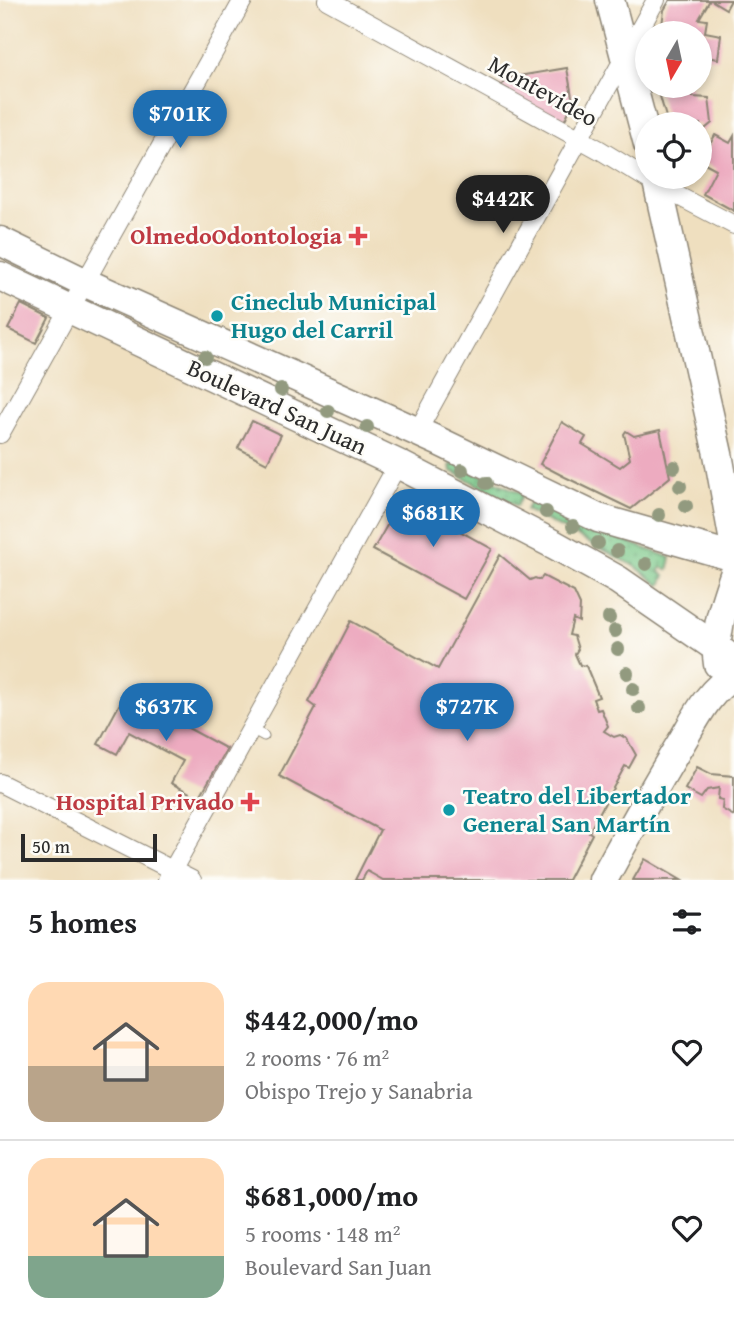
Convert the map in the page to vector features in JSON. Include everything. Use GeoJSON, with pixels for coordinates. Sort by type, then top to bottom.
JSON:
{"type":"FeatureCollection","features":[{"type":"Feature","properties":{"kind":"main road"},"geometry":{"type":"LineString","coordinates":[[610,0],[639,112]]}},
{"type":"Feature","properties":{"kind":"main road"},"geometry":{"type":"LineString","coordinates":[[659,189],[718,454],[734,542]]}},
{"type":"Feature","properties":{"kind":"main road","name":"Boulevard San Juan"},"geometry":{"type":"LineString","coordinates":[[0,241],[598,518],[734,557]]}},
{"type":"Feature","properties":{"kind":"main road","name":"Boulevard San Juan"},"geometry":{"type":"LineString","coordinates":[[0,276],[398,464],[618,579],[725,654]]}},
{"type":"Feature","properties":{"kind":"main road"},"geometry":{"type":"LineString","coordinates":[[603,880],[657,783],[724,684],[719,671],[725,654],[720,620],[734,575]]}},
{"type":"Feature","properties":{"kind":"street"},"geometry":{"type":"LineString","coordinates":[[0,434],[243,0]]}},
{"type":"Feature","properties":{"kind":"street","name":"Montevideo"},"geometry":{"type":"LineString","coordinates":[[327,0],[635,169]]}},
{"type":"Feature","properties":{"kind":"street"},"geometry":{"type":"LineString","coordinates":[[416,432],[656,0]]}},
{"type":"Feature","properties":{"kind":"street","name":"Montevideo"},"geometry":{"type":"LineString","coordinates":[[671,189],[734,225]]}},
{"type":"Feature","properties":{"kind":"street"},"geometry":{"type":"LineString","coordinates":[[170,875],[257,733],[398,464]]}},
{"type":"Feature","properties":{"kind":"street"},"geometry":{"type":"LineString","coordinates":[[0,783],[170,875],[192,880]]}},
{"type":"Feature","properties":{"kind":"green space"},"geometry":{"type":"Polygon","coordinates":[[[454,463],[523,494],[517,506],[452,471],[450,466],[454,463]]]}},
{"type":"Feature","properties":{"kind":"green space"},"geometry":{"type":"Polygon","coordinates":[[[532,498],[617,538],[671,558],[668,570],[662,567],[659,572],[665,575],[661,585],[635,566],[526,510],[532,498]]]}},
{"type":"Feature","properties":{"kind":"building"},"geometry":{"type":"Polygon","coordinates":[[[670,0],[710,0],[699,19],[707,21],[663,21],[664,10],[670,0]]]}},
{"type":"Feature","properties":{"kind":"building"},"geometry":{"type":"Polygon","coordinates":[[[711,0],[731,0],[726,9],[711,0]]]}},
{"type":"Feature","properties":{"kind":"building"},"geometry":{"type":"Polygon","coordinates":[[[712,33],[721,35],[718,59],[712,58],[712,33]]]}},
{"type":"Feature","properties":{"kind":"building"},"geometry":{"type":"Polygon","coordinates":[[[567,68],[573,102],[563,124],[499,89],[507,78],[567,68]]]}},
{"type":"Feature","properties":{"kind":"building"},"geometry":{"type":"Polygon","coordinates":[[[660,98],[709,98],[711,112],[665,112],[660,98]]]}},
{"type":"Feature","properties":{"kind":"building"},"geometry":{"type":"Polygon","coordinates":[[[715,135],[730,143],[734,136],[734,211],[703,194],[706,189],[712,189],[712,177],[716,169],[712,167],[712,141],[715,135]]]}},
{"type":"Feature","properties":{"kind":"building"},"geometry":{"type":"Polygon","coordinates":[[[21,304],[49,318],[36,343],[8,329],[21,304]]]}},
{"type":"Feature","properties":{"kind":"building"},"geometry":{"type":"Polygon","coordinates":[[[252,421],[281,435],[267,463],[238,448],[252,421]]]}},
{"type":"Feature","properties":{"kind":"building"},"geometry":{"type":"Polygon","coordinates":[[[562,422],[586,437],[582,444],[620,467],[630,459],[624,434],[626,431],[634,436],[660,430],[670,477],[631,509],[565,477],[540,464],[562,422]]]}},
{"type":"Feature","properties":{"kind":"building"},"geometry":{"type":"Polygon","coordinates":[[[402,499],[492,549],[464,599],[373,550],[402,499]]]}},
{"type":"Feature","properties":{"kind":"building"},"geometry":{"type":"Polygon","coordinates":[[[500,555],[530,580],[540,580],[543,576],[574,592],[580,605],[579,622],[573,619],[569,635],[574,636],[578,649],[575,654],[580,665],[586,666],[599,697],[593,699],[597,710],[601,709],[608,726],[604,731],[614,737],[620,735],[627,739],[636,755],[629,768],[625,766],[589,832],[592,834],[568,880],[383,880],[367,871],[362,880],[355,880],[380,830],[279,776],[316,707],[309,702],[351,621],[438,669],[500,555]]]}},
{"type":"Feature","properties":{"kind":"building"},"geometry":{"type":"Polygon","coordinates":[[[125,694],[227,749],[199,798],[171,783],[183,761],[129,732],[117,754],[98,744],[125,694]]]}},
{"type":"Feature","properties":{"kind":"building"},"geometry":{"type":"Polygon","coordinates":[[[697,767],[711,774],[734,776],[734,816],[722,809],[723,800],[718,799],[719,788],[707,790],[701,798],[685,789],[697,767]]]}},
{"type":"Feature","properties":{"kind":"building"},"geometry":{"type":"Polygon","coordinates":[[[645,859],[681,880],[633,880],[645,859]]]}},
{"type":"Feature","properties":{"kind":"place","name":"OlmedoOdontologia"},"geometry":{"type":"Point","coordinates":[358,236]}},
{"type":"Feature","properties":{"kind":"place","name":"Cineclub Municipal Hugo del Carril"},"geometry":{"type":"Point","coordinates":[217,316]}},
{"type":"Feature","properties":{"kind":"place","name":"Hospital Privado"},"geometry":{"type":"Point","coordinates":[250,802]}},
{"type":"Feature","properties":{"kind":"place","name":"Teatro del Libertador General San Martín"},"geometry":{"type":"Point","coordinates":[449,810]}}]}
